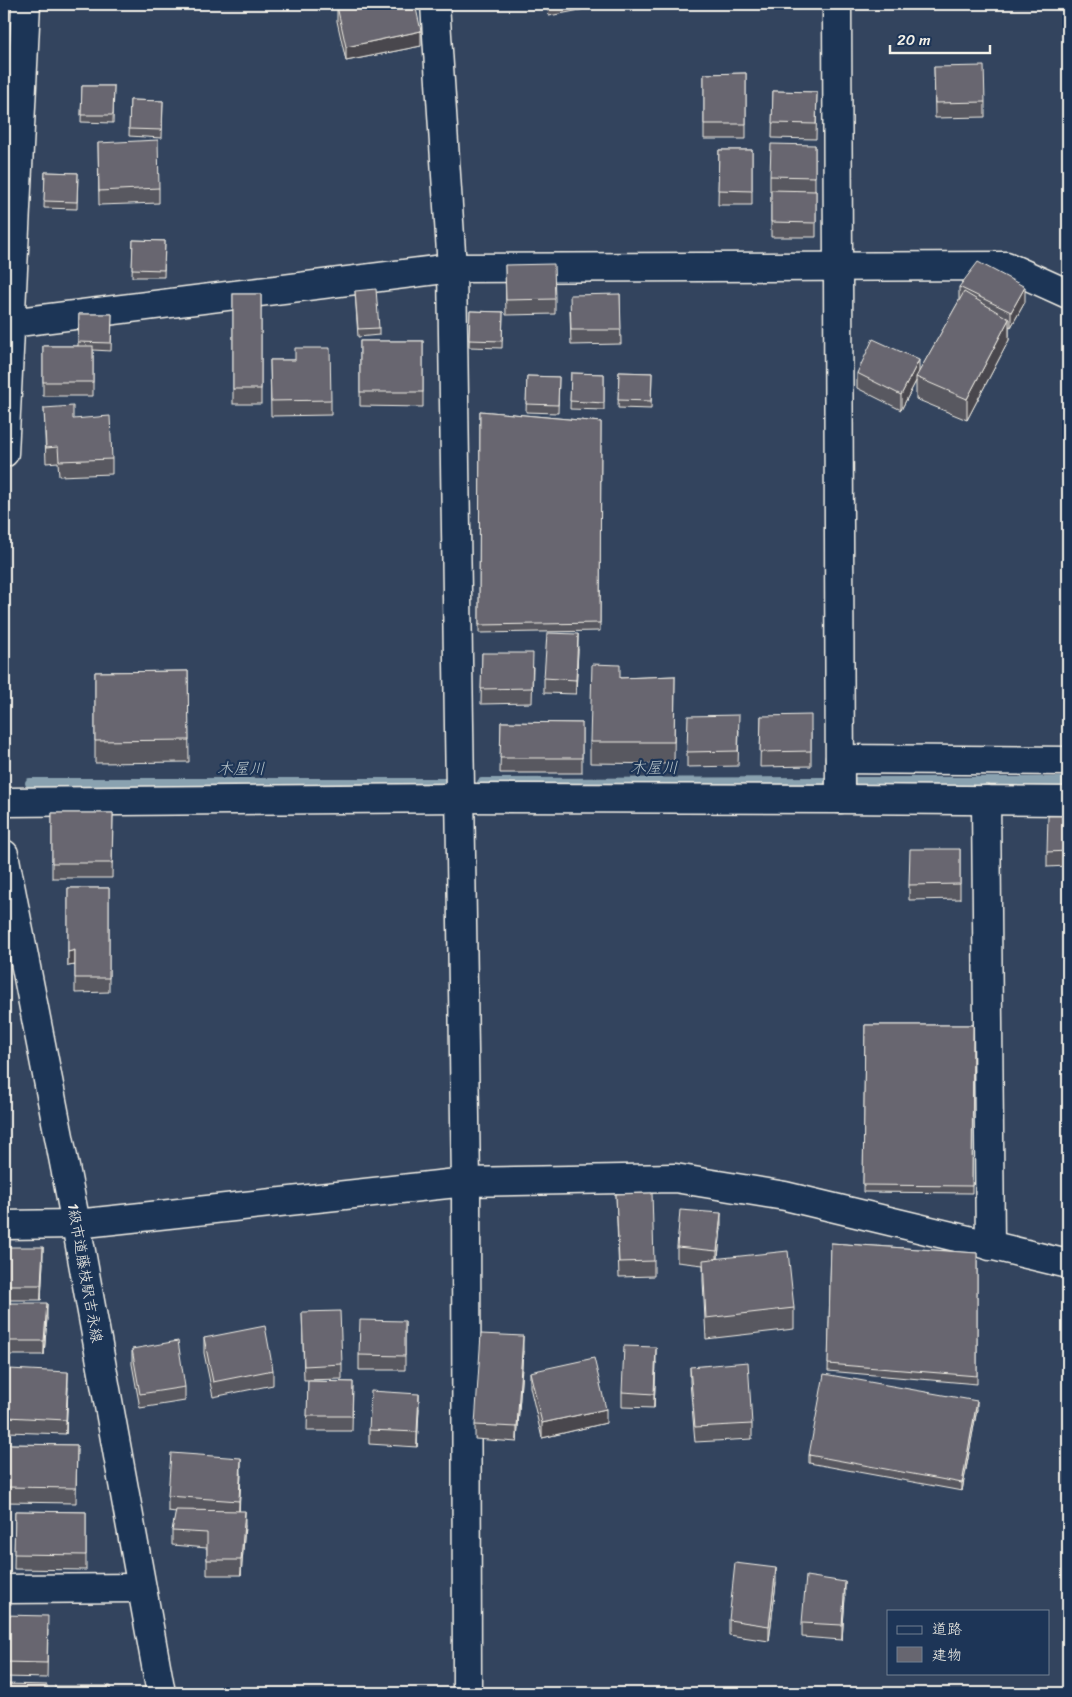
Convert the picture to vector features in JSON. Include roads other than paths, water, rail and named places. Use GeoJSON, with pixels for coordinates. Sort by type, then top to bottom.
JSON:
{"type":"FeatureCollection","features":[{"type":"Feature","properties":{"kind":"street"},"geometry":{"type":"LineString","coordinates":[[4,453],[8,337],[26,4]]}},
{"type":"Feature","properties":{"kind":"street"},"geometry":{"type":"LineString","coordinates":[[435,4],[452,268],[466,1182],[467,1693]]}},
{"type":"Feature","properties":{"kind":"street"},"geometry":{"type":"LineString","coordinates":[[837,4],[840,799]]}},
{"type":"Feature","properties":{"kind":"street"},"geometry":{"type":"LineString","coordinates":[[8,337],[452,268],[1006,266],[1068,294]]}},
{"type":"Feature","properties":{"kind":"street"},"geometry":{"type":"LineString","coordinates":[[840,759],[1068,761]]}},
{"type":"Feature","properties":{"kind":"street"},"geometry":{"type":"LineString","coordinates":[[4,802],[461,798],[1068,801]]}},
{"type":"Feature","properties":{"kind":"street"},"geometry":{"type":"LineString","coordinates":[[986,800],[990,1246]]}},
{"type":"Feature","properties":{"kind":"street","name":"1級市道藤枝駅吉永線"},"geometry":{"type":"LineString","coordinates":[[4,854],[76,1224],[141,1588],[162,1693]]}},
{"type":"Feature","properties":{"kind":"street"},"geometry":{"type":"LineString","coordinates":[[4,1225],[76,1224],[466,1182],[675,1178],[785,1196],[1068,1264]]}},
{"type":"Feature","properties":{"kind":"street"},"geometry":{"type":"LineString","coordinates":[[4,1589],[141,1588]]}},
{"type":"Feature","properties":{"kind":"waterway","name":"木屋川"},"geometry":{"type":"LineString","coordinates":[[482,783],[826,782]]}},
{"type":"Feature","properties":{"kind":"waterway","name":"木屋川"},"geometry":{"type":"LineString","coordinates":[[854,782],[1068,782]]}},
{"type":"Feature","properties":{"kind":"waterway","name":"木屋川"},"geometry":{"type":"LineString","coordinates":[[30,783],[451,783]]}}]}
